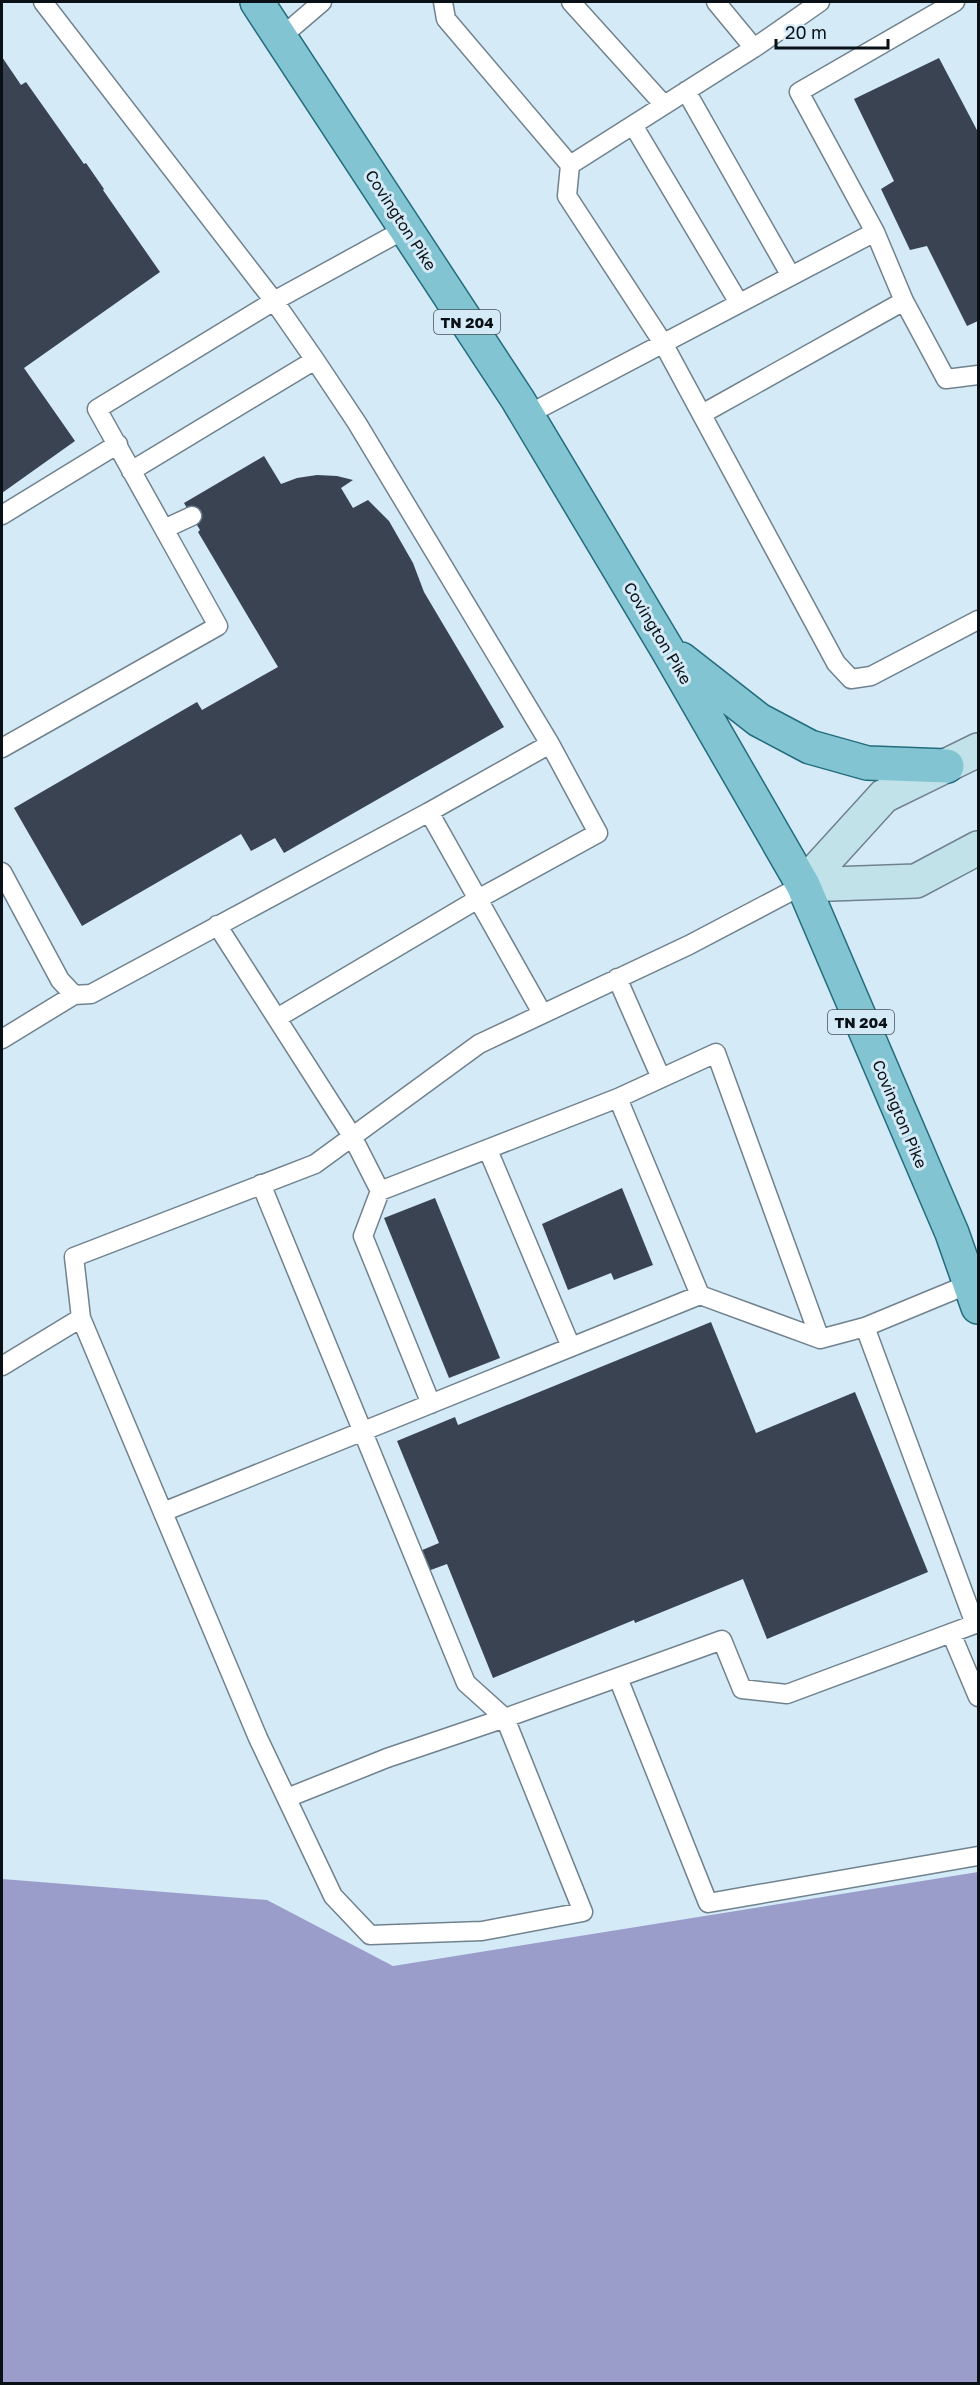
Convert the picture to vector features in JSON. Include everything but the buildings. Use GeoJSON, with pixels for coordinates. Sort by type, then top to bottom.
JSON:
{"type":"FeatureCollection","features":[{"type":"Feature","properties":{"kind":"main road","name":"Covington Pike"},"geometry":{"type":"LineString","coordinates":[[257,2],[526,414],[667,649],[803,885],[952,1233],[974,1295]]}},
{"type":"Feature","properties":{"kind":"main road"},"geometry":{"type":"LineString","coordinates":[[667,649],[759,720],[810,747],[867,763],[947,766]]}},
{"type":"Feature","properties":{"kind":"main road"},"geometry":{"type":"LineString","coordinates":[[803,885],[885,796],[978,750]]}},
{"type":"Feature","properties":{"kind":"main road"},"geometry":{"type":"LineString","coordinates":[[803,885],[916,881],[978,848]]}},
{"type":"Feature","properties":{"kind":"lane"},"geometry":{"type":"LineString","coordinates":[[43,2],[274,301],[315,360],[357,423],[550,744],[598,833],[478,899],[277,1018]]}},
{"type":"Feature","properties":{"kind":"lane"},"geometry":{"type":"LineString","coordinates":[[280,38],[322,2]]}},
{"type":"Feature","properties":{"kind":"lane"},"geometry":{"type":"LineString","coordinates":[[443,2],[446,19],[570,165],[567,196],[663,343],[836,663],[851,679],[871,676],[978,620]]}},
{"type":"Feature","properties":{"kind":"lane"},"geometry":{"type":"LineString","coordinates":[[571,2],[664,105]]}},
{"type":"Feature","properties":{"kind":"lane"},"geometry":{"type":"LineString","coordinates":[[716,2],[753,48]]}},
{"type":"Feature","properties":{"kind":"lane"},"geometry":{"type":"LineString","coordinates":[[570,165],[753,48],[820,2]]}},
{"type":"Feature","properties":{"kind":"lane"},"geometry":{"type":"LineString","coordinates":[[955,2],[799,92],[875,232],[904,302],[946,379],[978,377]]}},
{"type":"Feature","properties":{"kind":"lane"},"geometry":{"type":"LineString","coordinates":[[686,91],[791,276]]}},
{"type":"Feature","properties":{"kind":"lane"},"geometry":{"type":"LineString","coordinates":[[633,125],[739,303]]}},
{"type":"Feature","properties":{"kind":"lane"},"geometry":{"type":"LineString","coordinates":[[2,748],[218,626],[97,409],[274,301],[406,228]]}},
{"type":"Feature","properties":{"kind":"lane"},"geometry":{"type":"LineString","coordinates":[[526,414],[875,232]]}},
{"type":"Feature","properties":{"kind":"lane"},"geometry":{"type":"LineString","coordinates":[[702,414],[904,302]]}},
{"type":"Feature","properties":{"kind":"lane"},"geometry":{"type":"LineString","coordinates":[[131,471],[315,360]]}},
{"type":"Feature","properties":{"kind":"lane"},"geometry":{"type":"LineString","coordinates":[[2,515],[118,444]]}},
{"type":"Feature","properties":{"kind":"lane"},"geometry":{"type":"LineString","coordinates":[[164,529],[192,516]]}},
{"type":"Feature","properties":{"kind":"lane"},"geometry":{"type":"LineString","coordinates":[[2,1039],[74,995],[91,994],[429,812],[550,744]]}},
{"type":"Feature","properties":{"kind":"lane"},"geometry":{"type":"LineString","coordinates":[[429,812],[542,1013]]}},
{"type":"Feature","properties":{"kind":"lane"},"geometry":{"type":"LineString","coordinates":[[2,872],[60,980],[74,995]]}},
{"type":"Feature","properties":{"kind":"lane"},"geometry":{"type":"LineString","coordinates":[[261,1184],[466,1683],[504,1718],[583,1912],[482,1931],[370,1935],[333,1896],[254,1727],[81,1318],[74,1257],[261,1184],[315,1164],[478,1044],[689,945],[803,885]]}},
{"type":"Feature","properties":{"kind":"lane"},"geometry":{"type":"LineString","coordinates":[[217,925],[352,1136],[380,1191],[363,1236],[431,1404]]}},
{"type":"Feature","properties":{"kind":"lane"},"geometry":{"type":"LineString","coordinates":[[617,978],[661,1078]]}},
{"type":"Feature","properties":{"kind":"lane"},"geometry":{"type":"LineString","coordinates":[[380,1191],[618,1098],[716,1053],[820,1339]]}},
{"type":"Feature","properties":{"kind":"lane"},"geometry":{"type":"LineString","coordinates":[[618,1098],[700,1295]]}},
{"type":"Feature","properties":{"kind":"lane"},"geometry":{"type":"LineString","coordinates":[[488,1150],[571,1347]]}},
{"type":"Feature","properties":{"kind":"lane"},"geometry":{"type":"LineString","coordinates":[[163,1512],[700,1295],[820,1339],[974,1295]]}},
{"type":"Feature","properties":{"kind":"lane"},"geometry":{"type":"LineString","coordinates":[[2,1365],[81,1318]]}},
{"type":"Feature","properties":{"kind":"lane"},"geometry":{"type":"LineString","coordinates":[[287,1798],[387,1758],[722,1640],[742,1689],[787,1694],[977,1623],[865,1327]]}},
{"type":"Feature","properties":{"kind":"lane"},"geometry":{"type":"LineString","coordinates":[[951,1633],[978,1698]]}},
{"type":"Feature","properties":{"kind":"lane"},"geometry":{"type":"LineString","coordinates":[[618,1678],[708,1903],[978,1856]]}},
{"type":"Feature","properties":{"kind":"shaded area"},"geometry":{"type":"Polygon","coordinates":[[[978,1872],[978,2383],[2,2383],[2,1879],[267,1900],[393,1966],[978,1872]]]}}]}
